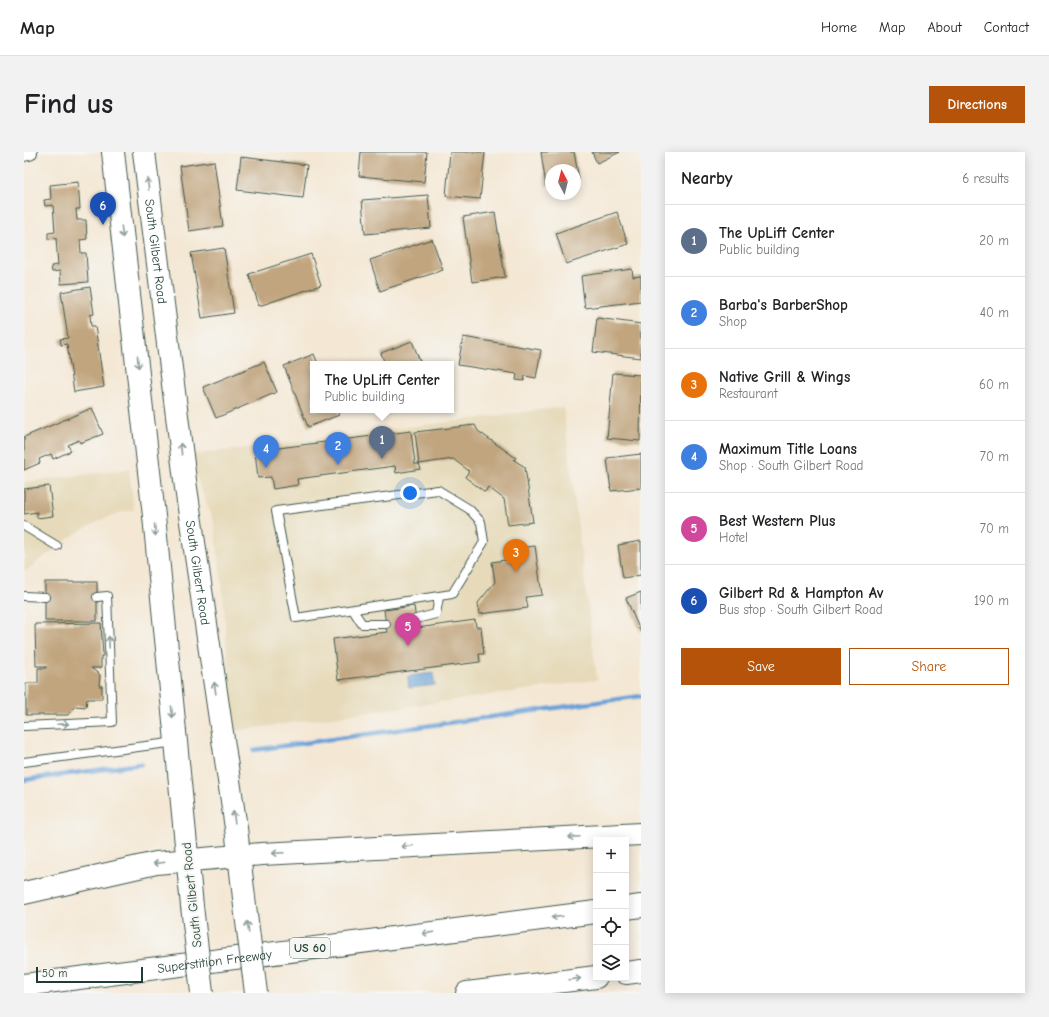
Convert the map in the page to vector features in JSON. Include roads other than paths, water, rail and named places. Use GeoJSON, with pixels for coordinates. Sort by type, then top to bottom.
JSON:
{"type":"FeatureCollection","features":[{"type":"Feature","properties":{"kind":"main road","name":"South Gilbert Road"},"geometry":{"type":"LineString","coordinates":[[113,152],[139,373],[187,861],[202,993]]}},
{"type":"Feature","properties":{"kind":"main road","name":"South Gilbert Road"},"geometry":{"type":"LineString","coordinates":[[144,152],[186,488],[239,856],[256,993]]}},
{"type":"Feature","properties":{"kind":"main road"},"geometry":{"type":"LineString","coordinates":[[24,893],[156,863],[239,856],[641,834]]}},
{"type":"Feature","properties":{"kind":"main road"},"geometry":{"type":"LineString","coordinates":[[629,908],[641,906]]}},
{"type":"Feature","properties":{"kind":"main road","name":"Superstition Freeway"},"geometry":{"type":"LineString","coordinates":[[24,985],[593,912]]}},
{"type":"Feature","properties":{"kind":"main road"},"geometry":{"type":"LineString","coordinates":[[629,973],[641,971]]}},
{"type":"Feature","properties":{"kind":"main road"},"geometry":{"type":"LineString","coordinates":[[467,993],[593,977]]}},
{"type":"Feature","properties":{"kind":"street"},"geometry":{"type":"LineString","coordinates":[[24,153],[29,152]]}},
{"type":"Feature","properties":{"kind":"lane"},"geometry":{"type":"LineString","coordinates":[[438,490],[469,509],[481,522],[484,542],[452,594],[439,597],[296,618],[276,511],[438,490]]}},
{"type":"Feature","properties":{"kind":"lane"},"geometry":{"type":"LineString","coordinates":[[24,526],[57,546]]}},
{"type":"Feature","properties":{"kind":"lane"},"geometry":{"type":"LineString","coordinates":[[24,596],[45,597]]}},
{"type":"Feature","properties":{"kind":"lane"},"geometry":{"type":"LineString","coordinates":[[24,726],[112,722],[107,596],[97,597]]}},
{"type":"Feature","properties":{"kind":"lane"},"geometry":{"type":"LineString","coordinates":[[416,619],[436,614],[439,597]]}},
{"type":"Feature","properties":{"kind":"lane"},"geometry":{"type":"LineString","coordinates":[[353,610],[362,624],[386,624]]}},
{"type":"Feature","properties":{"kind":"lane"},"geometry":{"type":"LineString","coordinates":[[24,762],[176,742]]}},
{"type":"Feature","properties":{"kind":"water"},"geometry":{"type":"Polygon","coordinates":[[[433,673],[435,685],[409,688],[408,676],[433,673]]]}},
{"type":"Feature","properties":{"kind":"waterway"},"geometry":{"type":"LineString","coordinates":[[254,750],[641,696]]}},
{"type":"Feature","properties":{"kind":"waterway"},"geometry":{"type":"LineString","coordinates":[[24,780],[141,764]]}},
{"type":"Feature","properties":{"kind":"place","name":"Gilbert Rd & Hampton Av"},"geometry":{"type":"Point","coordinates":[103,225]}},
{"type":"Feature","properties":{"kind":"place","name":"The UpLift Center"},"geometry":{"type":"Point","coordinates":[382,459]}},
{"type":"Feature","properties":{"kind":"place","name":"Barba's BarberShop"},"geometry":{"type":"Point","coordinates":[338,465]}},
{"type":"Feature","properties":{"kind":"place","name":"Maximum Title Loans"},"geometry":{"type":"Point","coordinates":[266,468]}},
{"type":"Feature","properties":{"kind":"place","name":"Native Grill & Wings"},"geometry":{"type":"Point","coordinates":[516,572]}},
{"type":"Feature","properties":{"kind":"place","name":"Best Western Plus"},"geometry":{"type":"Point","coordinates":[408,646]}}]}
